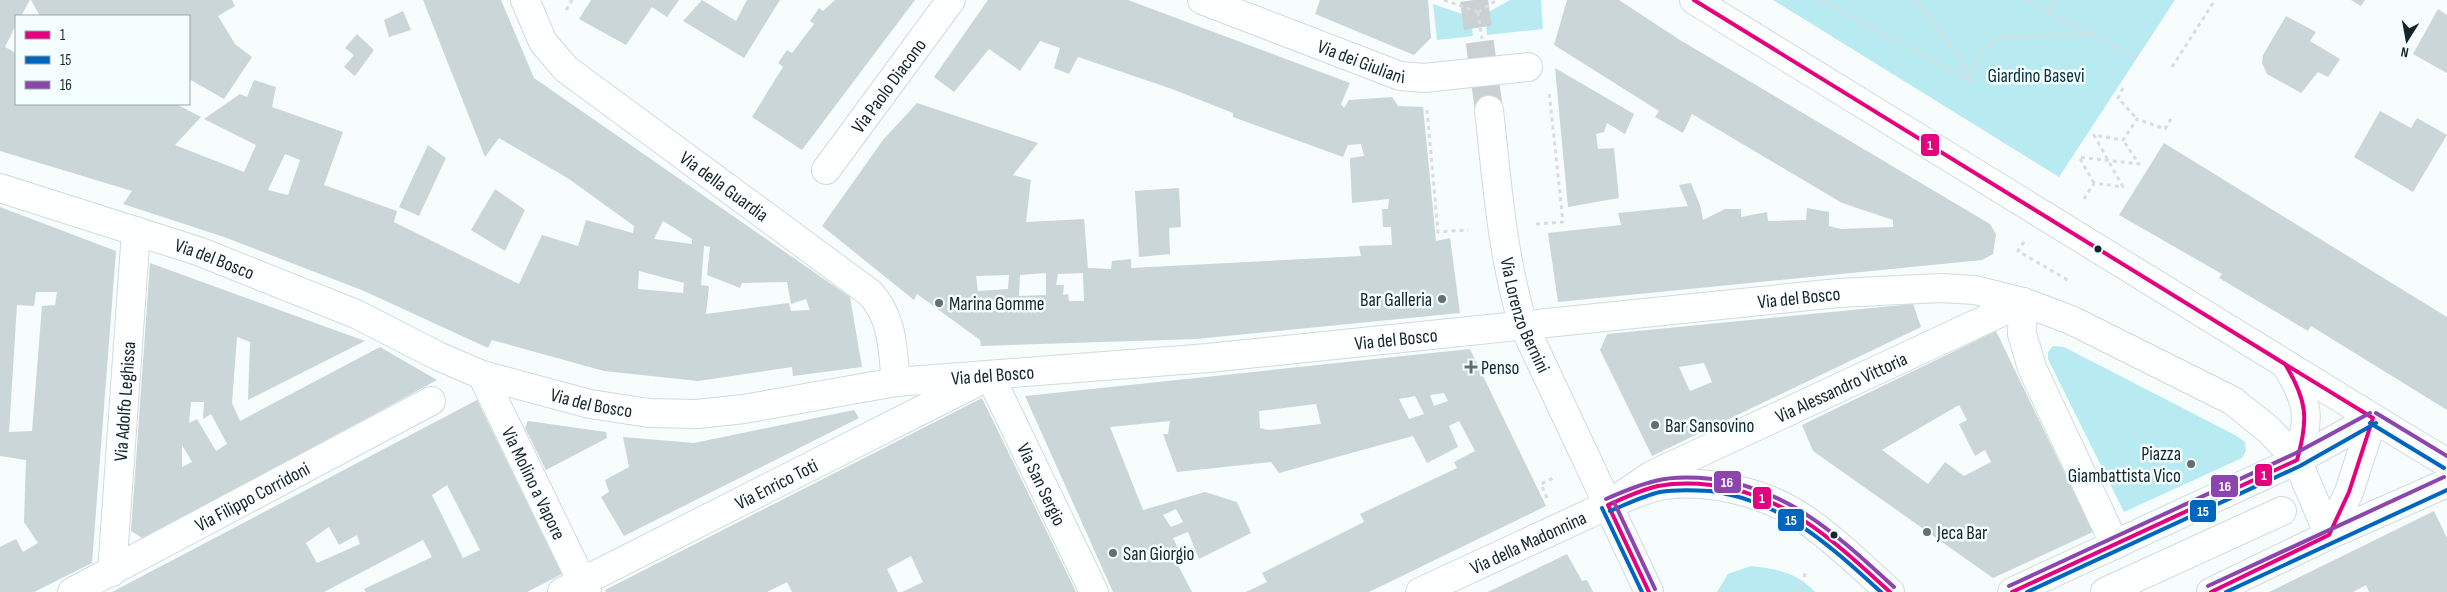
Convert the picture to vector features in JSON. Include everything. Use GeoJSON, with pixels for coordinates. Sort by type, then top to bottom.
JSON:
{"type":"FeatureCollection","features":[{"type":"Feature","properties":{"kind":"street","name":"Via della Guardia"},"geometry":{"type":"LineString","coordinates":[[525,0],[543,42],[566,69],[870,293],[882,306],[889,323],[896,382]]}},
{"type":"Feature","properties":{"kind":"street","name":"Via Paolo Diacono"},"geometry":{"type":"LineString","coordinates":[[826,170],[950,0]]}},
{"type":"Feature","properties":{"kind":"street","name":"Via dei Giuliani"},"geometry":{"type":"LineString","coordinates":[[1202,0],[1400,76],[1424,78],[1528,67]]}},
{"type":"Feature","properties":{"kind":"street"},"geometry":{"type":"LineString","coordinates":[[1694,0],[2447,464]]}},
{"type":"Feature","properties":{"kind":"street","name":"Via Lorenzo Bernini"},"geometry":{"type":"LineString","coordinates":[[1489,110],[1503,238],[1511,287],[1522,324],[1649,592]]}},
{"type":"Feature","properties":{"kind":"street","name":"Via del Bosco"},"geometry":{"type":"LineString","coordinates":[[0,188],[198,251],[356,314],[438,356],[482,375],[590,404],[648,413],[697,414],[744,409],[896,382],[1208,358],[1522,324],[1838,293],[1941,288],[1975,290],[2023,302]]}},
{"type":"Feature","properties":{"kind":"street","name":"Via Adolfo Leghissa"},"geometry":{"type":"LineString","coordinates":[[112,572],[136,230]]}},
{"type":"Feature","properties":{"kind":"street"},"geometry":{"type":"LineString","coordinates":[[2115,545],[2032,368],[2022,334],[2023,302],[2071,320],[2233,402],[2269,430],[2296,460],[2329,535]]}},
{"type":"Feature","properties":{"kind":"street","name":"Via Alessandro Vittoria"},"geometry":{"type":"LineString","coordinates":[[1608,505],[1652,475],[2023,302]]}},
{"type":"Feature","properties":{"kind":"street"},"geometry":{"type":"LineString","coordinates":[[2285,364],[2300,388],[2307,414],[2305,436],[2296,460]]}},
{"type":"Feature","properties":{"kind":"street","name":"Via Molino a Vapore"},"geometry":{"type":"LineString","coordinates":[[482,375],[577,589]]}},
{"type":"Feature","properties":{"kind":"street","name":"Via Enrico Toti"},"geometry":{"type":"LineString","coordinates":[[577,589],[990,376]]}},
{"type":"Feature","properties":{"kind":"street","name":"Via San Sergio"},"geometry":{"type":"LineString","coordinates":[[990,376],[1094,592]]}},
{"type":"Feature","properties":{"kind":"street","name":"Via Filippo Corridoni"},"geometry":{"type":"LineString","coordinates":[[72,592],[432,401]]}},
{"type":"Feature","properties":{"kind":"street"},"geometry":{"type":"LineString","coordinates":[[2012,592],[2296,460],[2373,418]]}},
{"type":"Feature","properties":{"kind":"street"},"geometry":{"type":"LineString","coordinates":[[2329,535],[2349,492],[2373,418]]}},
{"type":"Feature","properties":{"kind":"street"},"geometry":{"type":"LineString","coordinates":[[1608,505],[1636,492],[1689,483],[1742,492],[1767,500],[1803,518],[1890,592]]}},
{"type":"Feature","properties":{"kind":"street"},"geometry":{"type":"LineString","coordinates":[[2211,592],[2329,535],[2447,483]]}},
{"type":"Feature","properties":{"kind":"street","name":"Via della Madonnina"},"geometry":{"type":"LineString","coordinates":[[1420,592],[1608,505]]}},
{"type":"Feature","properties":{"kind":"street"},"geometry":{"type":"LineString","coordinates":[[2105,592],[2282,511]]}},
{"type":"Feature","properties":{"kind":"path"},"geometry":{"type":"LineString","coordinates":[[1444,0],[1478,12]]}},
{"type":"Feature","properties":{"kind":"path"},"geometry":{"type":"LineString","coordinates":[[1478,12],[1497,0]]}},
{"type":"Feature","properties":{"kind":"path"},"geometry":{"type":"LineString","coordinates":[[1821,0],[1970,81]]}},
{"type":"Feature","properties":{"kind":"path"},"geometry":{"type":"LineString","coordinates":[[1915,0],[1961,59],[1970,81]]}},
{"type":"Feature","properties":{"kind":"path"},"geometry":{"type":"LineString","coordinates":[[2027,0],[2136,59]]}},
{"type":"Feature","properties":{"kind":"path"},"geometry":{"type":"LineString","coordinates":[[2048,10],[2055,0]]}},
{"type":"Feature","properties":{"kind":"path"},"geometry":{"type":"LineString","coordinates":[[2172,68],[2215,0]]}},
{"type":"Feature","properties":{"kind":"path"},"geometry":{"type":"LineString","coordinates":[[1478,12],[1482,45]]}},
{"type":"Feature","properties":{"kind":"path"},"geometry":{"type":"LineString","coordinates":[[1970,81],[1978,54],[1999,37],[2091,34]]}},
{"type":"Feature","properties":{"kind":"path"},"geometry":{"type":"LineString","coordinates":[[2123,88],[2118,98],[2137,119],[2165,129],[2171,119]]}},
{"type":"Feature","properties":{"kind":"path"},"geometry":{"type":"LineString","coordinates":[[1532,224],[1563,222],[1549,90]]}},
{"type":"Feature","properties":{"kind":"path"},"geometry":{"type":"LineString","coordinates":[[1426,102],[1438,232],[1468,230]]}},
{"type":"Feature","properties":{"kind":"path"},"geometry":{"type":"LineString","coordinates":[[2123,140],[2137,119]]}},
{"type":"Feature","properties":{"kind":"path"},"geometry":{"type":"LineString","coordinates":[[2094,183],[2079,157],[2110,160],[2139,164],[2123,140],[2094,135],[2110,160],[2123,187],[2094,183]]}},
{"type":"Feature","properties":{"kind":"path"},"geometry":{"type":"LineString","coordinates":[[2084,198],[2094,183]]}},
{"type":"Feature","properties":{"kind":"path"},"geometry":{"type":"LineString","coordinates":[[2027,236],[2018,251],[2072,283],[2072,289]]}},
{"type":"Feature","properties":{"kind":"path"},"geometry":{"type":"LineString","coordinates":[[1798,592],[1806,572]]}},
{"type":"Feature","properties":{"kind":"green space"},"geometry":{"type":"Polygon","coordinates":[[[1510,0],[1541,0],[1543,29],[1487,35],[1485,14],[1510,0]]]}},
{"type":"Feature","properties":{"kind":"green space","name":"Giardino Basevi"},"geometry":{"type":"Polygon","coordinates":[[[1773,0],[2175,0],[2059,177],[1773,0]]]}},
{"type":"Feature","properties":{"kind":"green space"},"geometry":{"type":"Polygon","coordinates":[[[1433,4],[1471,17],[1473,36],[1437,40],[1433,4]]]}},
{"type":"Feature","properties":{"kind":"green space"},"geometry":{"type":"Polygon","coordinates":[[[2053,346],[2064,347],[2235,435],[2245,442],[2246,451],[2242,458],[2124,512],[2048,359],[2048,352],[2053,346]]]}},
{"type":"Feature","properties":{"kind":"green space"},"geometry":{"type":"Polygon","coordinates":[[[1751,566],[1786,573],[1801,580],[1815,592],[1717,592],[1728,574],[1751,566]]]}},
{"type":"Feature","properties":{"kind":"building"},"geometry":{"type":"Polygon","coordinates":[[[0,0],[30,0],[22,15],[15,15],[15,27],[5,47],[15,52],[15,105],[178,105],[201,117],[175,145],[244,172],[256,145],[204,119],[240,94],[247,97],[254,80],[276,87],[272,107],[343,132],[324,185],[397,211],[394,222],[519,284],[542,235],[578,246],[586,220],[633,233],[634,226],[569,179],[499,138],[485,157],[423,0],[501,0],[534,78],[850,297],[862,367],[793,376],[792,367],[698,381],[604,371],[492,340],[488,348],[364,291],[224,237],[123,204],[132,191],[0,151],[0,0]],[[285,154],[268,190],[288,195],[300,160],[285,154]],[[663,221],[654,239],[692,244],[692,239],[663,221]],[[704,246],[701,285],[709,286],[706,314],[789,303],[791,311],[810,310],[806,299],[791,304],[787,282],[742,283],[740,288],[707,275],[710,247],[704,246]],[[639,271],[638,289],[683,293],[684,283],[639,271]]]}},
{"type":"Feature","properties":{"kind":"building"},"geometry":{"type":"Polygon","coordinates":[[[31,0],[232,0],[235,6],[218,16],[235,44],[252,57],[224,99],[190,80],[190,15],[39,15],[31,0]]]}},
{"type":"Feature","properties":{"kind":"building"},"geometry":{"type":"Polygon","coordinates":[[[591,0],[679,0],[667,17],[652,7],[626,45],[579,19],[591,0]]]}},
{"type":"Feature","properties":{"kind":"building"},"geometry":{"type":"Polygon","coordinates":[[[702,0],[736,21],[747,0],[780,0],[744,58],[683,21],[702,0]]]}},
{"type":"Feature","properties":{"kind":"building"},"geometry":{"type":"Polygon","coordinates":[[[835,0],[915,0],[802,150],[752,117],[783,67],[778,63],[787,50],[792,53],[814,24],[810,21],[819,8],[823,11],[835,0]]]}},
{"type":"Feature","properties":{"kind":"building"},"geometry":{"type":"Polygon","coordinates":[[[988,0],[1128,0],[1350,83],[1341,104],[1344,108],[1349,100],[1392,97],[1398,106],[1423,107],[1436,241],[1450,238],[1460,313],[1196,339],[981,346],[980,340],[917,294],[914,300],[822,226],[883,140],[917,103],[1038,143],[1013,175],[1031,180],[1026,222],[1084,219],[1088,268],[1111,269],[1112,261],[1131,259],[1131,268],[1361,256],[1359,246],[1392,245],[1391,227],[1383,227],[1382,209],[1388,209],[1389,199],[1352,203],[1350,158],[1364,156],[1361,144],[1348,145],[1343,157],[1233,117],[1233,113],[1172,89],[1078,57],[1069,74],[1054,68],[1060,48],[1040,41],[1020,71],[989,49],[954,92],[934,77],[988,0]],[[1046,273],[1020,275],[1019,296],[1046,295],[1046,273]],[[1083,273],[1058,274],[1056,285],[1064,285],[1063,295],[1068,294],[1069,301],[1084,301],[1083,273]],[[1009,275],[976,276],[978,291],[1008,289],[1009,275]]]}},
{"type":"Feature","properties":{"kind":"building"},"geometry":{"type":"Polygon","coordinates":[[[1320,0],[1428,0],[1431,38],[1414,55],[1315,14],[1320,0]]]}},
{"type":"Feature","properties":{"kind":"building"},"geometry":{"type":"Polygon","coordinates":[[[1567,0],[1619,0],[1680,40],[1990,224],[1996,234],[1993,254],[1982,260],[1558,302],[1548,233],[1621,225],[1618,213],[1688,206],[1679,185],[1691,183],[1700,205],[1703,220],[1725,209],[1741,209],[1741,217],[1767,212],[1768,221],[1806,220],[1807,208],[1829,212],[1829,226],[1841,229],[1893,227],[1893,220],[1842,203],[1692,114],[1683,133],[1655,117],[1659,111],[1554,45],[1567,0]]]}},
{"type":"Feature","properties":{"kind":"building"},"geometry":{"type":"Polygon","coordinates":[[[2351,0],[2365,0],[2361,6],[2351,0]]]}},
{"type":"Feature","properties":{"kind":"building"},"geometry":{"type":"Polygon","coordinates":[[[2438,9],[2447,15],[2447,73],[2413,54],[2438,9]]]}},
{"type":"Feature","properties":{"kind":"building"},"geometry":{"type":"Polygon","coordinates":[[[403,11],[411,30],[389,37],[384,20],[403,11]]]}},
{"type":"Feature","properties":{"kind":"building"},"geometry":{"type":"Polygon","coordinates":[[[2286,16],[2316,32],[2310,41],[2340,59],[2328,77],[2318,72],[2301,93],[2267,74],[2262,63],[2263,55],[2286,16]]]}},
{"type":"Feature","properties":{"kind":"building"},"geometry":{"type":"Polygon","coordinates":[[[357,34],[374,50],[355,76],[344,67],[354,55],[345,48],[357,34]]]}},
{"type":"Feature","properties":{"kind":"building"},"geometry":{"type":"Polygon","coordinates":[[[1555,68],[1634,114],[1625,134],[1607,123],[1604,132],[1596,134],[1598,149],[1614,148],[1619,198],[1568,207],[1555,68]]]}},
{"type":"Feature","properties":{"kind":"building"},"geometry":{"type":"Polygon","coordinates":[[[2380,111],[2411,128],[2417,118],[2447,135],[2413,192],[2354,157],[2380,111]]]}},
{"type":"Feature","properties":{"kind":"building"},"geometry":{"type":"Polygon","coordinates":[[[2164,143],[2447,317],[2447,410],[2311,326],[2308,331],[2219,278],[2222,274],[2119,215],[2164,143]]]}},
{"type":"Feature","properties":{"kind":"building"},"geometry":{"type":"Polygon","coordinates":[[[428,145],[446,158],[419,216],[399,207],[428,145]]]}},
{"type":"Feature","properties":{"kind":"building"},"geometry":{"type":"Polygon","coordinates":[[[1179,188],[1181,227],[1169,228],[1170,254],[1139,257],[1135,191],[1179,188]]]}},
{"type":"Feature","properties":{"kind":"building"},"geometry":{"type":"Polygon","coordinates":[[[495,189],[525,210],[505,251],[471,230],[495,189]]]}},
{"type":"Feature","properties":{"kind":"building"},"geometry":{"type":"Polygon","coordinates":[[[0,207],[116,251],[92,563],[34,592],[0,592],[0,547],[16,539],[23,552],[38,543],[24,522],[26,460],[0,456],[0,207]],[[36,292],[34,306],[17,305],[9,432],[32,431],[42,306],[55,305],[57,292],[36,292]]]}},
{"type":"Feature","properties":{"kind":"building"},"geometry":{"type":"Polygon","coordinates":[[[150,263],[365,341],[248,400],[250,342],[237,337],[232,403],[240,421],[380,347],[437,380],[144,539],[131,531],[150,263]],[[191,402],[189,423],[197,419],[216,451],[227,444],[211,414],[203,419],[204,402],[191,402]],[[182,445],[182,467],[192,462],[182,445]]]}},
{"type":"Feature","properties":{"kind":"building"},"geometry":{"type":"Polygon","coordinates":[[[1913,304],[1921,327],[1652,456],[1600,350],[1607,334],[1913,304]],[[1704,363],[1679,367],[1690,391],[1712,382],[1704,363]]]}},
{"type":"Feature","properties":{"kind":"building"},"geometry":{"type":"Polygon","coordinates":[[[1996,331],[2093,532],[1993,578],[1813,451],[1802,425],[1996,331]],[[1959,405],[1882,450],[1928,484],[1945,462],[1964,476],[1991,462],[1985,450],[1975,456],[1959,424],[1967,420],[1959,405]]]}},
{"type":"Feature","properties":{"kind":"building"},"geometry":{"type":"Polygon","coordinates":[[[1470,349],[1546,506],[1369,592],[1246,592],[1267,582],[1262,573],[1364,522],[1360,514],[1457,468],[1454,462],[1475,451],[1459,421],[1449,426],[1458,447],[1427,463],[1413,436],[1279,473],[1271,462],[1177,472],[1163,434],[1168,434],[1170,421],[1110,427],[1143,510],[1205,492],[1237,502],[1251,533],[1199,559],[1188,532],[1173,538],[1185,563],[1179,567],[1192,592],[1113,592],[1025,396],[1470,349]],[[1444,393],[1430,395],[1434,406],[1448,401],[1444,393]],[[1415,396],[1399,399],[1409,419],[1424,414],[1415,396]],[[1316,404],[1259,411],[1260,428],[1269,430],[1321,424],[1316,404]],[[1176,509],[1163,515],[1171,527],[1183,522],[1176,509]]]}},
{"type":"Feature","properties":{"kind":"building"},"geometry":{"type":"Polygon","coordinates":[[[982,398],[1076,592],[902,592],[923,582],[911,556],[887,569],[898,592],[792,592],[787,582],[767,592],[606,592],[605,590],[982,398]]]}},
{"type":"Feature","properties":{"kind":"building"},"geometry":{"type":"Polygon","coordinates":[[[477,400],[562,574],[527,592],[366,592],[364,589],[432,557],[423,540],[324,592],[112,592],[477,400]],[[447,485],[432,495],[463,558],[480,550],[447,485]],[[329,527],[306,543],[317,563],[360,544],[357,535],[339,545],[329,527]]]}},
{"type":"Feature","properties":{"kind":"building"},"geometry":{"type":"Polygon","coordinates":[[[854,410],[859,418],[624,536],[601,497],[609,492],[605,480],[629,467],[623,437],[694,443],[854,410]]]}},
{"type":"Feature","properties":{"kind":"building"},"geometry":{"type":"Polygon","coordinates":[[[528,421],[606,432],[607,438],[546,470],[525,428],[528,421]]]}},
{"type":"Feature","properties":{"kind":"building"},"geometry":{"type":"Polygon","coordinates":[[[2434,511],[2447,538],[2447,592],[2369,592],[2366,585],[2353,592],[2269,592],[2434,511]]]}},
{"type":"Feature","properties":{"kind":"building"},"geometry":{"type":"Polygon","coordinates":[[[1567,554],[1582,581],[1587,580],[1593,592],[1488,592],[1567,554]]]}},
{"type":"Feature","properties":{"kind":"tunnel"},"geometry":{"type":"LineString","coordinates":[[1474,0],[1489,110]]}},
{"type":"Feature","properties":{"kind":"transit line","name":"1"},"geometry":{"type":"LineString","coordinates":[[1694,0],[2285,364],[2298,388],[2302,399],[2304,421],[2297,460],[2012,592]]}},
{"type":"Feature","properties":{"kind":"transit line","name":"1"},"geometry":{"type":"LineString","coordinates":[[2275,358],[2373,418]]}},
{"type":"Feature","properties":{"kind":"transit line","name":"16"},"geometry":{"type":"LineString","coordinates":[[2009,586],[2294,454],[2370,413]]}},
{"type":"Feature","properties":{"kind":"transit line","name":"16"},"geometry":{"type":"LineString","coordinates":[[2376,413],[2447,456]]}},
{"type":"Feature","properties":{"kind":"transit line","name":"1"},"geometry":{"type":"LineString","coordinates":[[2211,592],[2329,535],[2349,492],[2373,418]]}},
{"type":"Feature","properties":{"kind":"transit line","name":"15"},"geometry":{"type":"LineString","coordinates":[[2370,423],[2444,468]]}},
{"type":"Feature","properties":{"kind":"transit line","name":"15"},"geometry":{"type":"LineString","coordinates":[[2027,592],[2300,466],[2376,423]]}},
{"type":"Feature","properties":{"kind":"transit line","name":"16"},"geometry":{"type":"LineString","coordinates":[[2208,586],[2444,477]]}},
{"type":"Feature","properties":{"kind":"transit line","name":"16"},"geometry":{"type":"LineString","coordinates":[[1606,499],[1624,491],[1669,478],[1705,478],[1740,484],[1789,504],[1812,518],[1854,551],[1894,587]]}},
{"type":"Feature","properties":{"kind":"transit line","name":"1"},"geometry":{"type":"LineString","coordinates":[[1608,505],[1632,494],[1664,485],[1704,484],[1738,490],[1786,510],[1808,524],[1850,556],[1890,592]]}},
{"type":"Feature","properties":{"kind":"transit line","name":"15"},"geometry":{"type":"LineString","coordinates":[[2226,592],[2447,490]]}},
{"type":"Feature","properties":{"kind":"transit line","name":"15"},"geometry":{"type":"LineString","coordinates":[[1610,511],[1647,496],[1666,491],[1710,491],[1736,496],[1760,504],[1803,528],[1843,558],[1881,592]]}},
{"type":"Feature","properties":{"kind":"transit line","name":"16"},"geometry":{"type":"LineString","coordinates":[[1614,502],[1655,589]]}},
{"type":"Feature","properties":{"kind":"transit line","name":"1"},"geometry":{"type":"LineString","coordinates":[[1608,505],[1649,592]]}},
{"type":"Feature","properties":{"kind":"transit line","name":"15"},"geometry":{"type":"LineString","coordinates":[[1602,508],[1642,592]]}},
{"type":"Feature","properties":{"kind":"place","name":"Bar Galleria"},"geometry":{"type":"Point","coordinates":[1442,299]}},
{"type":"Feature","properties":{"kind":"place","name":"Marina Gomme"},"geometry":{"type":"Point","coordinates":[939,303]}},
{"type":"Feature","properties":{"kind":"place","name":"Penso"},"geometry":{"type":"Point","coordinates":[1471,367]}},
{"type":"Feature","properties":{"kind":"place","name":"Bar Sansovino"},"geometry":{"type":"Point","coordinates":[1655,425]}},
{"type":"Feature","properties":{"kind":"place","name":"Piazza Giambattista Vico"},"geometry":{"type":"Point","coordinates":[2191,464]}},
{"type":"Feature","properties":{"kind":"place","name":"Jeca Bar"},"geometry":{"type":"Point","coordinates":[1927,532]}},
{"type":"Feature","properties":{"kind":"place","name":"San Giorgio"},"geometry":{"type":"Point","coordinates":[1113,553]}}]}
